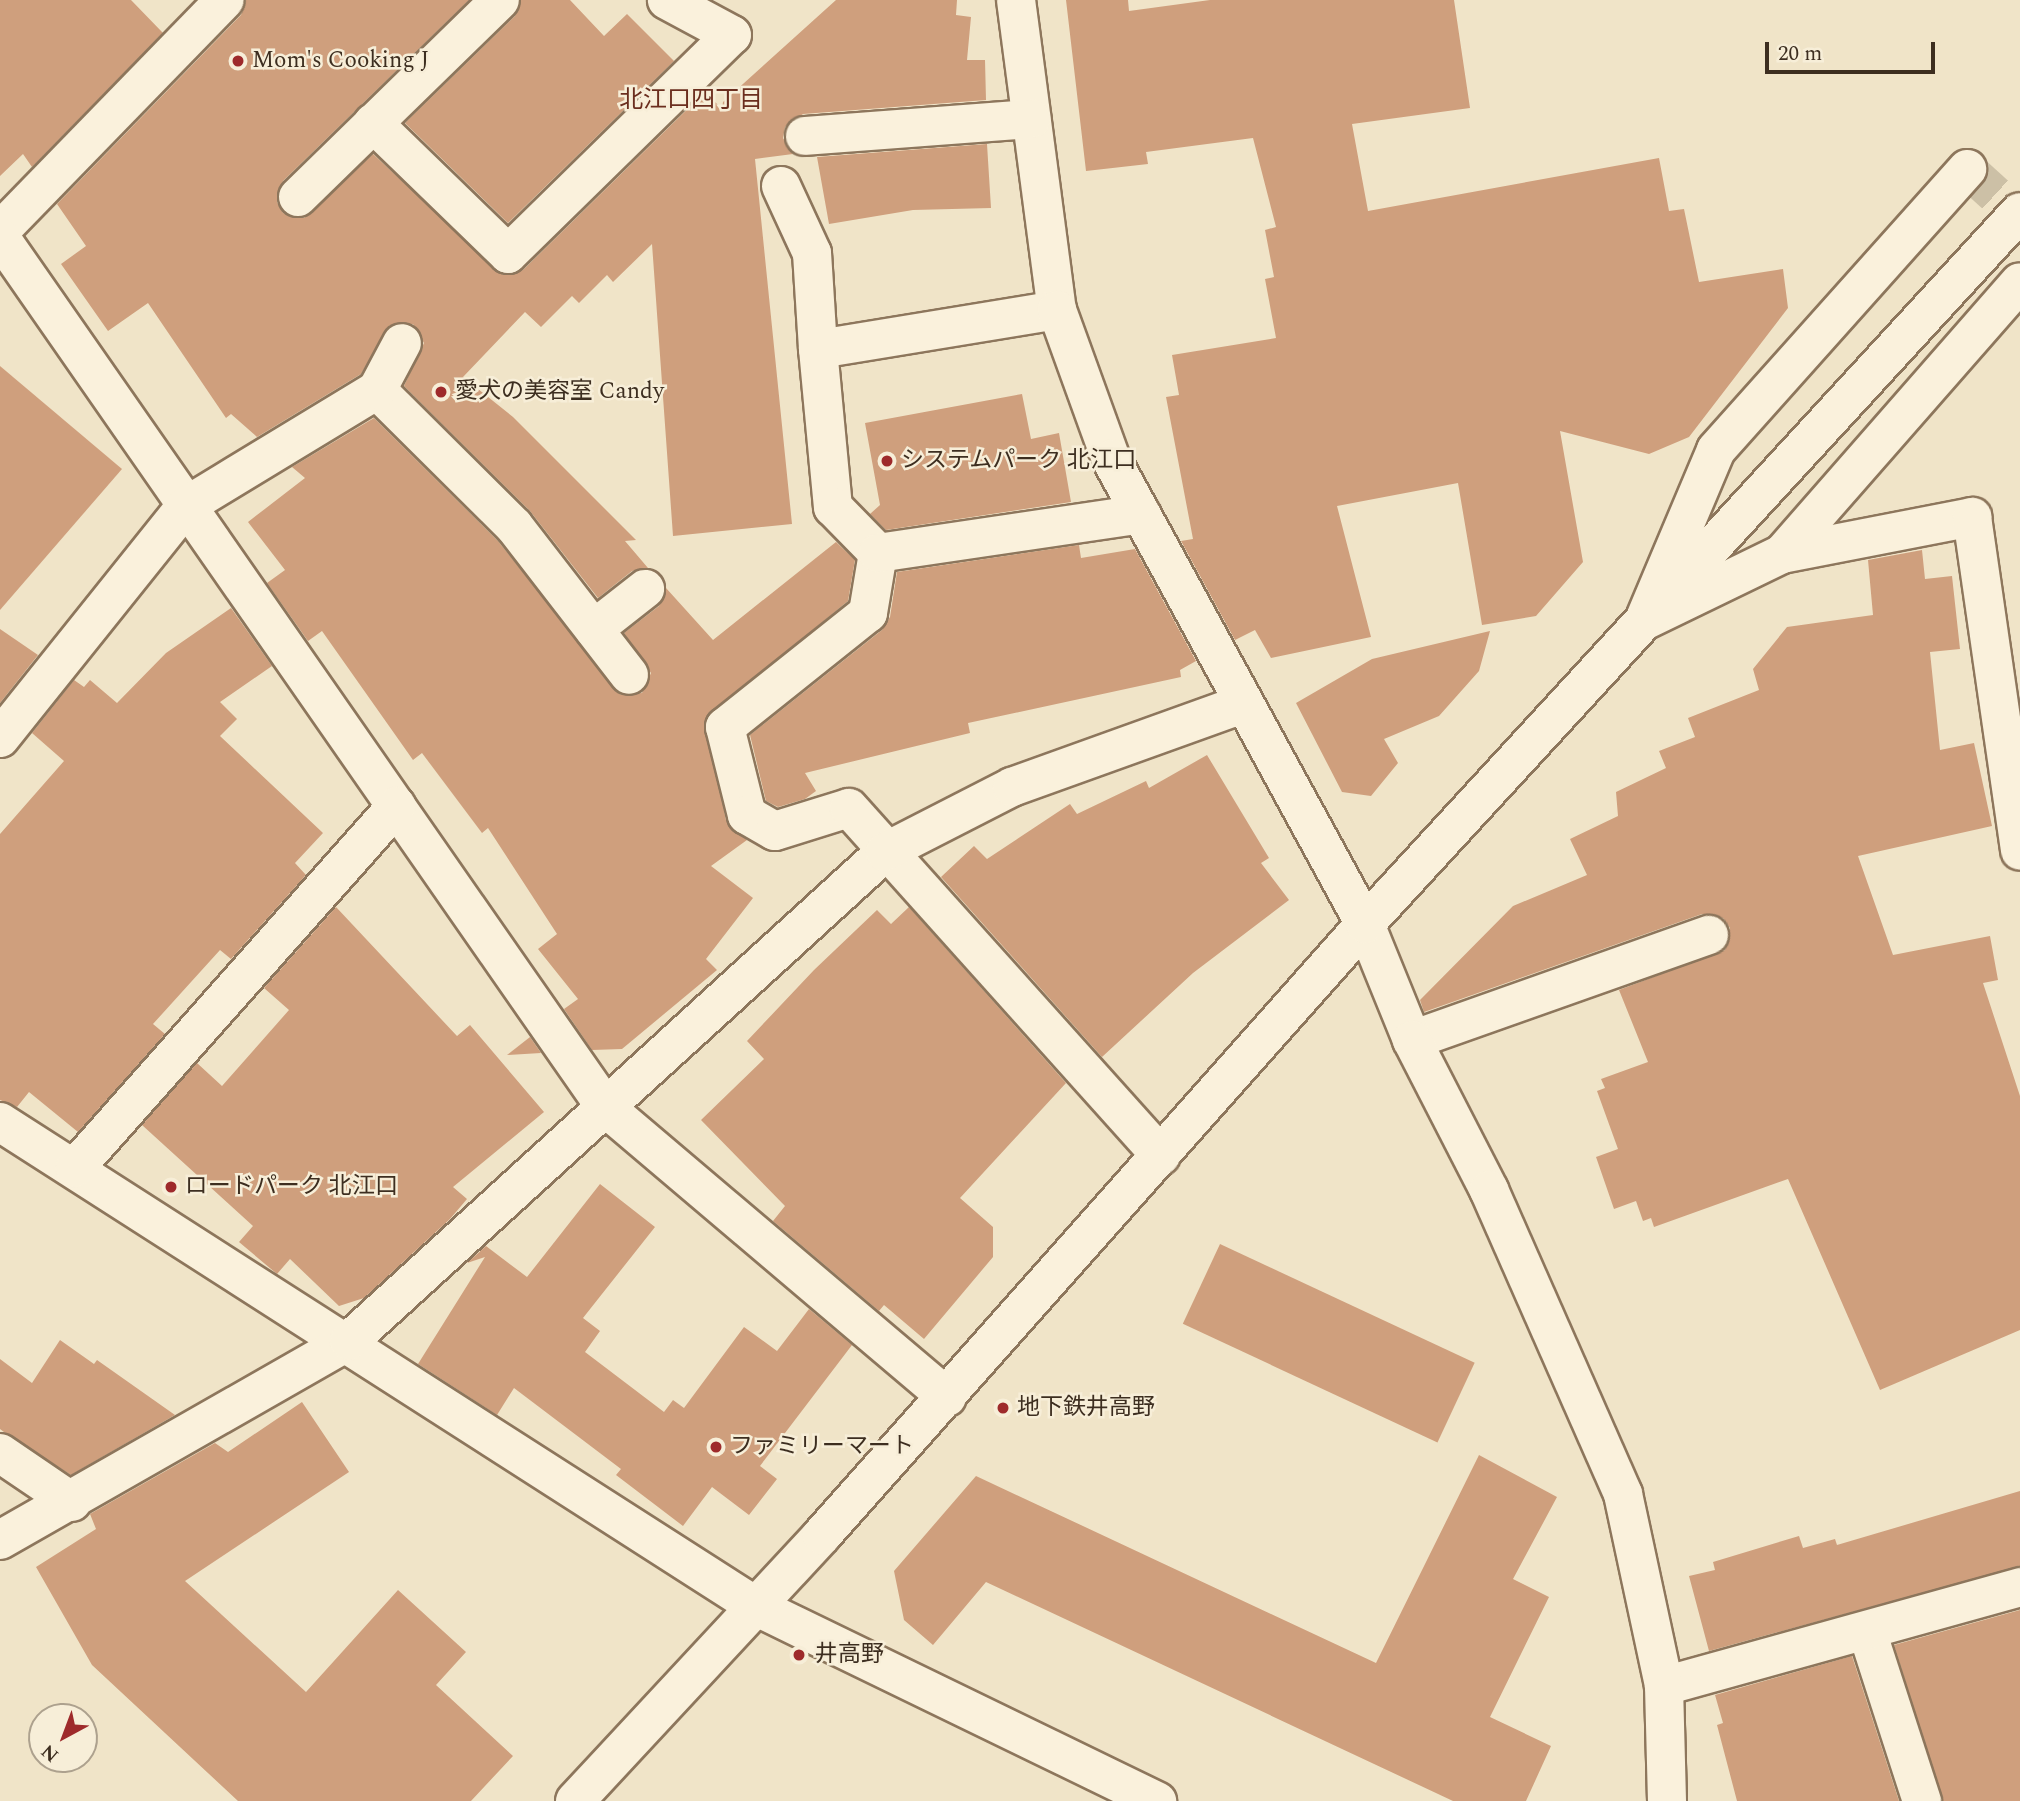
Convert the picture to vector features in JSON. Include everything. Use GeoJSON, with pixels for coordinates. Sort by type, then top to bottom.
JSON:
{"type":"FeatureCollection","features":[{"type":"Feature","properties":{"kind":"street"},"geometry":{"type":"LineString","coordinates":[[0,231],[225,0]]}},
{"type":"Feature","properties":{"kind":"street"},"geometry":{"type":"LineString","coordinates":[[298,197],[500,0]]}},
{"type":"Feature","properties":{"kind":"street"},"geometry":{"type":"LineString","coordinates":[[373,122],[509,254],[732,35],[667,0]]}},
{"type":"Feature","properties":{"kind":"street"},"geometry":{"type":"LineString","coordinates":[[1016,0],[1057,310],[1111,459],[1365,924],[1412,1040],[1489,1190],[1623,1494],[1664,1686],[1667,1801]]}},
{"type":"Feature","properties":{"kind":"street"},"geometry":{"type":"LineString","coordinates":[[805,136],[1031,119]]}},
{"type":"Feature","properties":{"kind":"street"},"geometry":{"type":"LineString","coordinates":[[1644,621],[1716,450],[1967,169]]}},
{"type":"Feature","properties":{"kind":"street"},"geometry":{"type":"LineString","coordinates":[[781,186],[812,253],[833,508],[877,553]]}},
{"type":"Feature","properties":{"kind":"street"},"geometry":{"type":"LineString","coordinates":[[575,1801],[757,1607],[1365,924],[2020,212]]}},
{"type":"Feature","properties":{"kind":"street"},"geometry":{"type":"LineString","coordinates":[[0,237],[606,1108],[947,1396]]}},
{"type":"Feature","properties":{"kind":"street"},"geometry":{"type":"LineString","coordinates":[[1782,554],[2020,282]]}},
{"type":"Feature","properties":{"kind":"street"},"geometry":{"type":"LineString","coordinates":[[818,349],[1057,310]]}},
{"type":"Feature","properties":{"kind":"street"},"geometry":{"type":"LineString","coordinates":[[0,738],[186,506],[377,390],[402,343]]}},
{"type":"Feature","properties":{"kind":"street"},"geometry":{"type":"LineString","coordinates":[[377,390],[514,526],[629,674]]}},
{"type":"Feature","properties":{"kind":"street"},"geometry":{"type":"LineString","coordinates":[[877,553],[1140,514]]}},
{"type":"Feature","properties":{"kind":"street"},"geometry":{"type":"LineString","coordinates":[[1644,621],[1782,554],[1972,516],[2020,851]]}},
{"type":"Feature","properties":{"kind":"street"},"geometry":{"type":"LineString","coordinates":[[877,553],[868,613],[725,727],[747,814],[775,831],[849,808],[885,852],[1160,1156]]}},
{"type":"Feature","properties":{"kind":"street"},"geometry":{"type":"LineString","coordinates":[[594,629],[645,589]]}},
{"type":"Feature","properties":{"kind":"street"},"geometry":{"type":"LineString","coordinates":[[0,1540],[72,1502],[349,1341],[885,852],[1012,787],[1243,704]]}},
{"type":"Feature","properties":{"kind":"street"},"geometry":{"type":"LineString","coordinates":[[75,1168],[396,806]]}},
{"type":"Feature","properties":{"kind":"street"},"geometry":{"type":"LineString","coordinates":[[1412,1040],[1709,935]]}},
{"type":"Feature","properties":{"kind":"street"},"geometry":{"type":"LineString","coordinates":[[0,1122],[349,1341],[757,1607],[1157,1801]]}},
{"type":"Feature","properties":{"kind":"street"},"geometry":{"type":"LineString","coordinates":[[0,1453],[72,1502]]}},
{"type":"Feature","properties":{"kind":"street"},"geometry":{"type":"LineString","coordinates":[[1664,1686],[1867,1632],[2020,1587]]}},
{"type":"Feature","properties":{"kind":"street"},"geometry":{"type":"LineString","coordinates":[[1867,1632],[1922,1801]]}},
{"type":"Feature","properties":{"kind":"building"},"geometry":{"type":"Polygon","coordinates":[[[0,0],[131,0],[163,33],[32,167],[23,154],[0,176],[0,0]]]}},
{"type":"Feature","properties":{"kind":"building"},"geometry":{"type":"Polygon","coordinates":[[[246,0],[469,0],[283,181],[277,202],[283,213],[304,218],[373,154],[503,275],[523,270],[705,92],[722,109],[723,102],[836,0],[957,0],[956,15],[971,17],[967,60],[985,60],[986,100],[803,114],[785,127],[783,138],[793,154],[755,159],[792,524],[673,536],[652,244],[613,282],[607,275],[579,303],[572,296],[541,327],[525,312],[463,377],[513,417],[636,540],[625,541],[648,568],[632,571],[598,598],[530,511],[404,386],[424,343],[413,324],[390,325],[361,374],[257,437],[231,414],[226,418],[148,303],[108,331],[61,264],[86,246],[57,204],[241,15],[246,0]]]}},
{"type":"Feature","properties":{"kind":"building"},"geometry":{"type":"Polygon","coordinates":[[[521,0],[570,0],[604,36],[627,14],[674,61],[508,223],[405,123],[515,16],[521,0]]]}},
{"type":"Feature","properties":{"kind":"building"},"geometry":{"type":"Polygon","coordinates":[[[1066,0],[1128,0],[1129,11],[1210,0],[1454,0],[1470,108],[1352,124],[1368,211],[1659,158],[1669,211],[1684,209],[1699,282],[1783,269],[1788,308],[1689,437],[1649,454],[1560,431],[1583,562],[1536,616],[1482,625],[1458,483],[1337,506],[1371,637],[1271,658],[1255,630],[1235,640],[1181,541],[1193,539],[1166,397],[1179,395],[1172,355],[1276,338],[1265,279],[1274,277],[1265,230],[1276,227],[1253,138],[1146,152],[1148,164],[1086,171],[1066,0]]]}},
{"type":"Feature","properties":{"kind":"building"},"geometry":{"type":"Polygon","coordinates":[[[987,144],[991,208],[913,210],[829,224],[817,157],[987,144]]]}},
{"type":"Feature","properties":{"kind":"building"},"geometry":{"type":"Polygon","coordinates":[[[0,366],[122,469],[0,610],[0,366]]]}},
{"type":"Feature","properties":{"kind":"building"},"geometry":{"type":"Polygon","coordinates":[[[1022,394],[1031,439],[1059,433],[1071,502],[886,530],[870,514],[880,505],[865,423],[1022,394]]]}},
{"type":"Feature","properties":{"kind":"building"},"geometry":{"type":"Polygon","coordinates":[[[374,418],[498,541],[621,695],[642,693],[651,673],[624,633],[659,606],[666,588],[713,640],[836,542],[855,560],[848,601],[705,719],[726,820],[747,840],[711,866],[753,898],[706,959],[717,970],[622,1049],[592,1050],[564,1009],[578,999],[538,949],[557,934],[488,828],[482,833],[422,753],[413,760],[322,631],[308,641],[267,583],[285,570],[248,522],[305,478],[292,467],[374,418]]]}},
{"type":"Feature","properties":{"kind":"building"},"geometry":{"type":"Polygon","coordinates":[[[1079,545],[1081,558],[1135,549],[1196,661],[1180,670],[1181,677],[968,723],[970,733],[805,773],[816,791],[805,799],[778,807],[766,801],[750,735],[882,630],[890,617],[897,572],[1079,545]]]}},
{"type":"Feature","properties":{"kind":"building"},"geometry":{"type":"Polygon","coordinates":[[[1922,550],[1925,579],[1952,576],[1960,649],[1930,652],[1940,750],[1974,743],[1992,826],[1858,856],[1893,955],[1990,936],[1998,980],[1983,983],[2020,1096],[2020,1330],[1880,1390],[1788,1179],[1654,1227],[1651,1218],[1643,1221],[1636,1201],[1614,1209],[1596,1157],[1618,1149],[1597,1091],[1605,1088],[1601,1079],[1648,1062],[1619,990],[1725,950],[1730,928],[1723,918],[1702,914],[1424,1012],[1420,1000],[1513,906],[1587,875],[1570,839],[1618,816],[1616,792],[1666,768],[1659,751],[1695,737],[1688,718],[1759,690],[1753,669],[1787,627],[1873,615],[1868,560],[1922,550]]]}},
{"type":"Feature","properties":{"kind":"building"},"geometry":{"type":"Polygon","coordinates":[[[231,608],[272,666],[220,702],[237,719],[220,736],[323,833],[295,863],[306,875],[231,959],[220,950],[153,1024],[165,1034],[78,1132],[29,1092],[17,1107],[0,1100],[0,834],[64,761],[32,733],[74,680],[84,687],[90,680],[117,703],[166,653],[231,608]]]}},
{"type":"Feature","properties":{"kind":"building"},"geometry":{"type":"Polygon","coordinates":[[[0,629],[38,655],[0,703],[0,629]]]}},
{"type":"Feature","properties":{"kind":"building"},"geometry":{"type":"Polygon","coordinates":[[[1490,631],[1479,671],[1439,716],[1384,739],[1398,763],[1371,796],[1342,792],[1296,703],[1372,659],[1490,631]]]}},
{"type":"Feature","properties":{"kind":"building"},"geometry":{"type":"Polygon","coordinates":[[[1207,755],[1269,858],[1261,863],[1289,900],[1193,973],[1102,1057],[941,877],[974,846],[987,859],[1070,804],[1077,814],[1146,781],[1149,788],[1207,755]]]}},
{"type":"Feature","properties":{"kind":"building"},"geometry":{"type":"Polygon","coordinates":[[[336,907],[457,1036],[470,1025],[544,1112],[453,1187],[467,1199],[450,1219],[364,1298],[339,1306],[290,1259],[277,1274],[239,1242],[253,1226],[142,1125],[197,1063],[222,1086],[289,1010],[264,988],[336,907]]]}},
{"type":"Feature","properties":{"kind":"building"},"geometry":{"type":"Polygon","coordinates":[[[909,907],[1066,1083],[960,1198],[993,1227],[993,1257],[924,1339],[884,1305],[879,1311],[773,1221],[785,1206],[701,1120],[764,1059],[747,1041],[814,970],[877,910],[891,924],[909,907]]]}},
{"type":"Feature","properties":{"kind":"building"},"geometry":{"type":"Polygon","coordinates":[[[530,1037],[541,1053],[507,1055],[530,1037]]]}},
{"type":"Feature","properties":{"kind":"building"},"geometry":{"type":"Polygon","coordinates":[[[600,1184],[655,1227],[583,1318],[600,1331],[585,1352],[664,1412],[673,1400],[684,1408],[744,1327],[777,1351],[809,1309],[852,1345],[760,1466],[777,1479],[749,1515],[712,1487],[683,1526],[616,1475],[621,1469],[514,1388],[497,1415],[418,1364],[485,1257],[467,1263],[486,1246],[527,1277],[600,1184]]]}},
{"type":"Feature","properties":{"kind":"building"},"geometry":{"type":"Polygon","coordinates":[[[1220,1244],[1475,1363],[1437,1443],[1183,1324],[1220,1244]]]}},
{"type":"Feature","properties":{"kind":"building"},"geometry":{"type":"Polygon","coordinates":[[[60,1340],[94,1364],[97,1360],[175,1415],[71,1475],[4,1432],[0,1429],[0,1359],[32,1383],[60,1340]]]}},
{"type":"Feature","properties":{"kind":"building"},"geometry":{"type":"Polygon","coordinates":[[[302,1402],[349,1472],[185,1581],[306,1692],[398,1590],[466,1652],[436,1685],[513,1756],[471,1801],[238,1801],[92,1665],[36,1567],[96,1529],[90,1514],[215,1443],[228,1452],[302,1402]]]}},
{"type":"Feature","properties":{"kind":"building"},"geometry":{"type":"Polygon","coordinates":[[[1479,1455],[1557,1497],[1513,1579],[1549,1597],[1490,1717],[1551,1746],[1526,1801],[1453,1801],[986,1582],[933,1645],[904,1620],[894,1571],[976,1476],[1376,1663],[1479,1455]]]}},
{"type":"Feature","properties":{"kind":"building"},"geometry":{"type":"Polygon","coordinates":[[[2020,1491],[2020,1566],[1709,1651],[1689,1576],[1715,1570],[1713,1562],[1799,1536],[1803,1548],[1835,1539],[1837,1545],[2020,1491]]]}},
{"type":"Feature","properties":{"kind":"building"},"geometry":{"type":"Polygon","coordinates":[[[2020,1610],[2020,1801],[1943,1801],[1894,1645],[2020,1610]]]}},
{"type":"Feature","properties":{"kind":"building"},"geometry":{"type":"Polygon","coordinates":[[[1852,1656],[1899,1801],[1737,1801],[1717,1725],[1723,1723],[1715,1695],[1852,1656]]]}},
{"type":"Feature","properties":{"kind":"tunnel"},"geometry":{"type":"LineString","coordinates":[[1967,169],[2020,217]]}},
{"type":"Feature","properties":{"kind":"place","name":"Mom's Cooking J"},"geometry":{"type":"Point","coordinates":[238,61]}},
{"type":"Feature","properties":{"kind":"place","name":"愛犬の美容室 Candy"},"geometry":{"type":"Point","coordinates":[441,392]}},
{"type":"Feature","properties":{"kind":"place","name":"システムパーク 北江口"},"geometry":{"type":"Point","coordinates":[887,461]}},
{"type":"Feature","properties":{"kind":"place","name":"ロードパーク 北江口"},"geometry":{"type":"Point","coordinates":[171,1187]}},
{"type":"Feature","properties":{"kind":"place","name":"地下鉄井高野"},"geometry":{"type":"Point","coordinates":[1003,1408]}},
{"type":"Feature","properties":{"kind":"place","name":"ファミリーマート"},"geometry":{"type":"Point","coordinates":[716,1447]}},
{"type":"Feature","properties":{"kind":"place","name":"井高野"},"geometry":{"type":"Point","coordinates":[799,1655]}},
{"type":"Feature","properties":{"kind":"district","name":"北江口四丁目"},"geometry":{"type":"Point","coordinates":[691,101]}}]}
